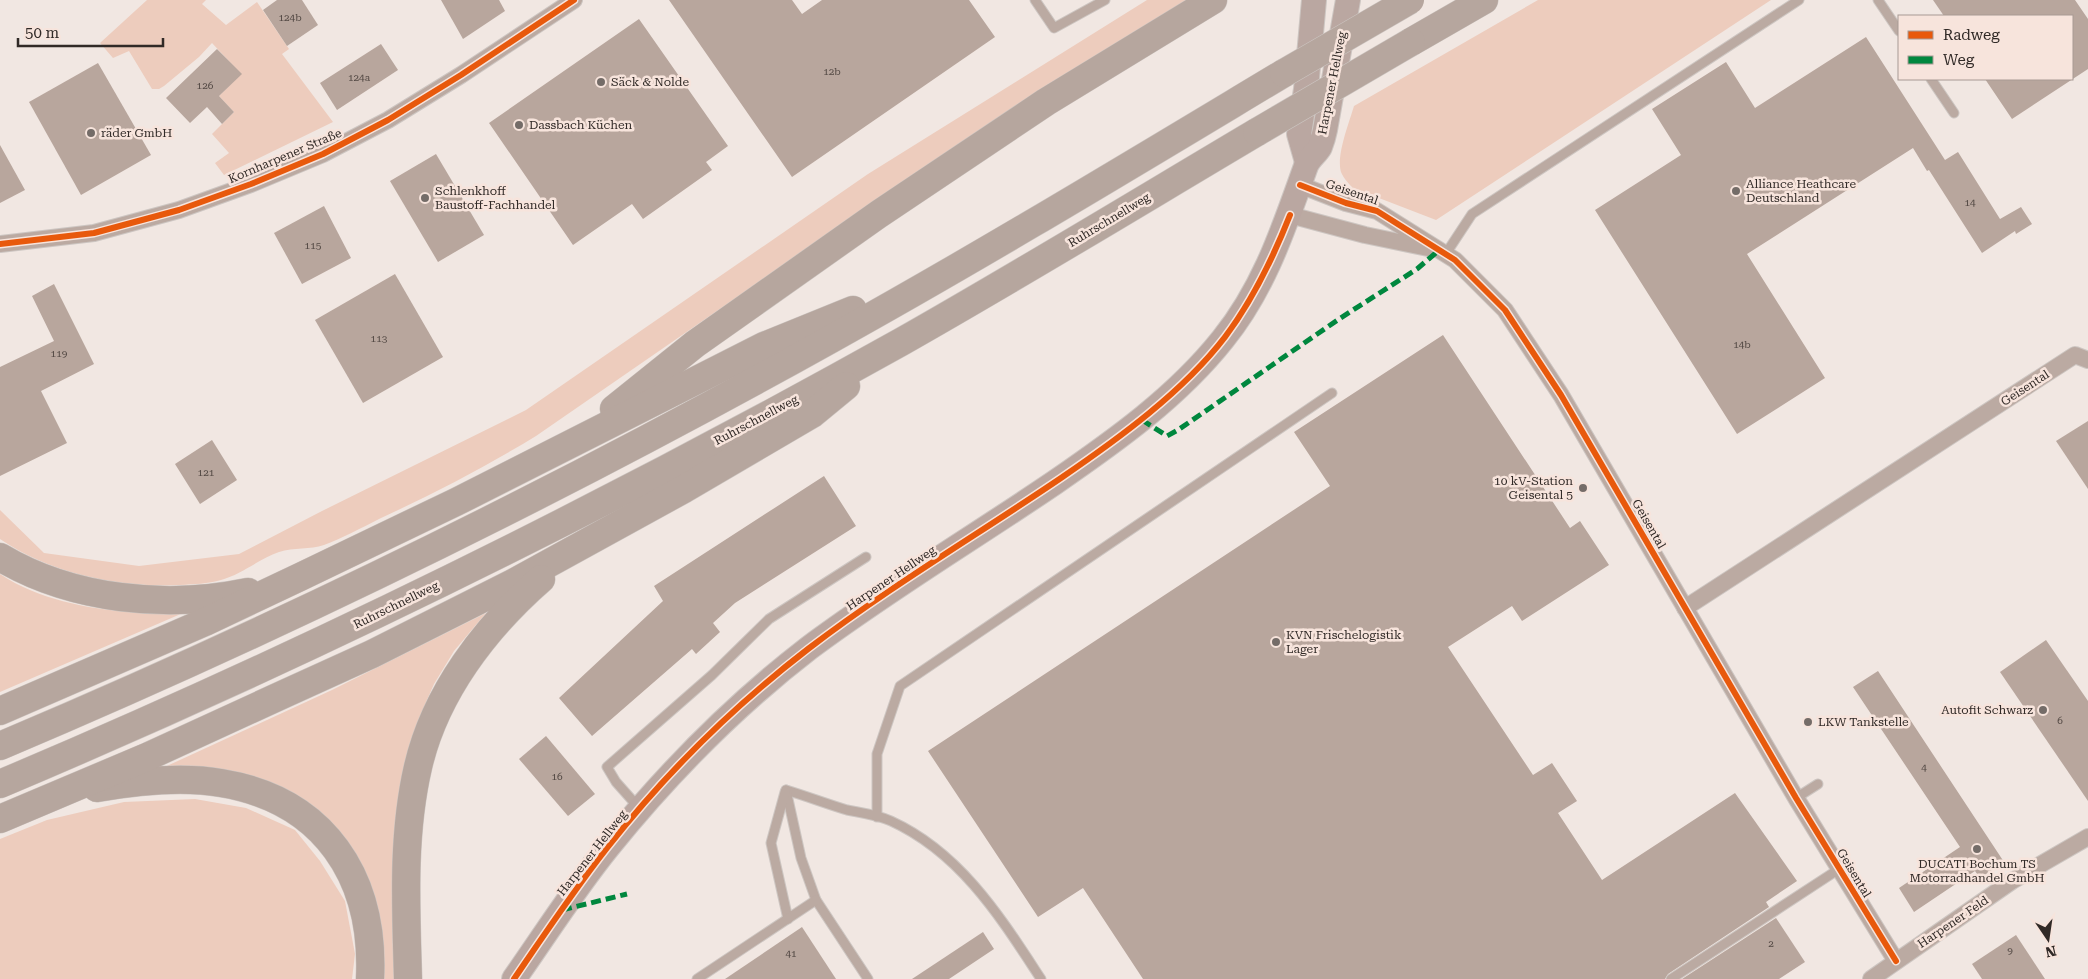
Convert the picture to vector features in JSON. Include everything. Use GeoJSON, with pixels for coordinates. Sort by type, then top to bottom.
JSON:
{"type":"FeatureCollection","features":[{"type":"Feature","properties":{"kind":"highway"},"geometry":{"type":"LineString","coordinates":[[548,456],[593,425],[695,344],[748,305],[871,219],[1046,102],[1213,0]]}},
{"type":"Feature","properties":{"kind":"highway"},"geometry":{"type":"LineString","coordinates":[[0,746],[243,638],[509,510],[702,409],[832,339],[976,257],[1410,0]]}},
{"type":"Feature","properties":{"kind":"highway","name":"Ruhrschnellweg"},"geometry":{"type":"LineString","coordinates":[[0,784],[231,683],[421,594],[600,503],[904,340],[1484,0]]}},
{"type":"Feature","properties":{"kind":"highway"},"geometry":{"type":"LineString","coordinates":[[0,711],[171,637],[300,577],[548,456],[764,346],[914,287],[976,257]]}},
{"type":"Feature","properties":{"kind":"highway"},"geometry":{"type":"LineString","coordinates":[[8,815],[149,756],[372,654],[505,587],[604,534],[812,414],[904,340]]}},
{"type":"Feature","properties":{"kind":"highway"},"geometry":{"type":"LineString","coordinates":[[408,979],[406,866],[410,816],[420,758],[441,706],[462,668],[518,599],[554,569],[604,534]]}},
{"type":"Feature","properties":{"kind":"highway"},"geometry":{"type":"LineString","coordinates":[[0,557],[31,574],[70,587],[120,596],[148,598],[179,599],[239,594],[300,577]]}},
{"type":"Feature","properties":{"kind":"highway"},"geometry":{"type":"LineString","coordinates":[[8,815],[92,789],[128,783],[160,781],[220,782],[243,787],[284,803],[313,824],[328,839],[352,874],[362,897],[368,926],[371,957],[370,979]]}},
{"type":"Feature","properties":{"kind":"main road","name":"Harpener Hellweg"},"geometry":{"type":"LineString","coordinates":[[1307,162],[1299,134],[1306,89],[1314,0]]}},
{"type":"Feature","properties":{"kind":"main road","name":"Harpener Hellweg"},"geometry":{"type":"LineString","coordinates":[[514,979],[607,848],[659,788],[722,724],[759,690],[809,648],[845,622],[1084,462],[1136,424],[1212,352],[1241,315],[1266,268],[1290,215],[1307,162],[1319,148],[1325,130],[1343,6]]}},
{"type":"Feature","properties":{"kind":"street","name":"Kornharpener Straße"},"geometry":{"type":"LineString","coordinates":[[0,244],[94,233],[179,210],[252,184],[323,154],[404,110],[461,75],[574,0]]}},
{"type":"Feature","properties":{"kind":"street","name":"Geisental"},"geometry":{"type":"LineString","coordinates":[[1300,185],[1346,203],[1376,211],[1455,260],[1505,310],[1537,355],[1796,798],[1896,961]]}},
{"type":"Feature","properties":{"kind":"street","name":"Geisental"},"geometry":{"type":"LineString","coordinates":[[1290,215],[1441,253]]}},
{"type":"Feature","properties":{"kind":"street","name":"Geisental"},"geometry":{"type":"LineString","coordinates":[[1686,608],[2075,355],[2088,360]]}},
{"type":"Feature","properties":{"kind":"street","name":"Harpener Feld"},"geometry":{"type":"LineString","coordinates":[[1872,979],[2012,881],[2088,837]]}},
{"type":"Feature","properties":{"kind":"lane"},"geometry":{"type":"LineString","coordinates":[[1035,0],[1054,28],[1105,0]]}},
{"type":"Feature","properties":{"kind":"lane"},"geometry":{"type":"LineString","coordinates":[[1441,253],[1472,214],[1799,0]]}},
{"type":"Feature","properties":{"kind":"lane"},"geometry":{"type":"LineString","coordinates":[[1878,0],[1898,30]]}},
{"type":"Feature","properties":{"kind":"lane"},"geometry":{"type":"LineString","coordinates":[[1932,80],[1954,113]]}},
{"type":"Feature","properties":{"kind":"lane"},"geometry":{"type":"LineString","coordinates":[[876,817],[877,754],[900,686],[1332,393]]}},
{"type":"Feature","properties":{"kind":"lane"},"geometry":{"type":"LineString","coordinates":[[640,810],[616,782],[607,767],[712,675],[769,619],[866,557]]}},
{"type":"Feature","properties":{"kind":"lane"},"geometry":{"type":"LineString","coordinates":[[1796,798],[1818,784]]}},
{"type":"Feature","properties":{"kind":"lane"},"geometry":{"type":"LineString","coordinates":[[786,790],[891,821],[939,850],[960,869],[999,916],[1041,979]]}},
{"type":"Feature","properties":{"kind":"lane"},"geometry":{"type":"LineString","coordinates":[[786,790],[802,858],[816,900],[868,979]]}},
{"type":"Feature","properties":{"kind":"lane"},"geometry":{"type":"LineString","coordinates":[[786,790],[771,843],[788,919]]}},
{"type":"Feature","properties":{"kind":"lane"},"geometry":{"type":"LineString","coordinates":[[1671,979],[1839,869]]}},
{"type":"Feature","properties":{"kind":"lane"},"geometry":{"type":"LineString","coordinates":[[697,979],[816,900]]}},
{"type":"Feature","properties":{"kind":"shaded area"},"geometry":{"type":"Polygon","coordinates":[[[147,0],[206,0],[202,4],[226,25],[257,2],[289,49],[282,54],[333,122],[224,175],[215,163],[229,153],[212,134],[234,112],[219,96],[241,74],[212,43],[199,57],[164,86],[159,89],[152,89],[129,51],[113,58],[100,43],[147,0]]]}},
{"type":"Feature","properties":{"kind":"shaded area"},"geometry":{"type":"Polygon","coordinates":[[[1147,0],[1200,0],[901,184],[536,436],[459,480],[345,536],[319,547],[279,552],[236,574],[216,581],[180,585],[133,584],[87,576],[41,561],[0,539],[0,510],[44,553],[139,566],[239,554],[526,410],[868,174],[1147,0]]]}},
{"type":"Feature","properties":{"kind":"shaded area"},"geometry":{"type":"Polygon","coordinates":[[[1538,0],[1771,0],[1436,220],[1353,188],[1348,183],[1341,172],[1340,157],[1354,106],[1538,0]]]}},
{"type":"Feature","properties":{"kind":"shaded area"},"geometry":{"type":"Polygon","coordinates":[[[0,574],[30,590],[80,605],[132,612],[190,610],[0,692],[0,574]]]}},
{"type":"Feature","properties":{"kind":"shaded area"},"geometry":{"type":"Polygon","coordinates":[[[486,613],[454,651],[434,684],[417,723],[403,777],[397,979],[381,979],[381,937],[375,896],[355,855],[288,794],[246,775],[196,768],[156,771],[332,690],[486,613]]]}},
{"type":"Feature","properties":{"kind":"shaded area"},"geometry":{"type":"Polygon","coordinates":[[[195,799],[246,808],[295,830],[320,861],[345,901],[355,954],[352,979],[0,979],[0,839],[47,820],[124,802],[195,799]]]}},
{"type":"Feature","properties":{"kind":"building"},"geometry":{"type":"Polygon","coordinates":[[[277,0],[302,0],[318,25],[287,46],[263,10],[277,0]]]}},
{"type":"Feature","properties":{"kind":"building"},"geometry":{"type":"Polygon","coordinates":[[[441,0],[499,0],[505,11],[463,39],[441,0]]]}},
{"type":"Feature","properties":{"kind":"building"},"geometry":{"type":"Polygon","coordinates":[[[669,0],[792,0],[802,14],[822,0],[969,0],[995,37],[792,177],[669,0]]]}},
{"type":"Feature","properties":{"kind":"building"},"geometry":{"type":"Polygon","coordinates":[[[1933,0],[2075,0],[2088,19],[2088,69],[2073,79],[2073,15],[1943,15],[1933,0]]]}},
{"type":"Feature","properties":{"kind":"building"},"geometry":{"type":"Polygon","coordinates":[[[639,19],[728,146],[706,162],[712,170],[643,219],[632,204],[573,245],[489,123],[639,19]]]}},
{"type":"Feature","properties":{"kind":"building","name":"Alliance Heathcare Deutschland"},"geometry":{"type":"Polygon","coordinates":[[[1866,37],[1945,160],[1958,152],[2000,219],[2021,207],[2032,224],[2016,234],[2015,231],[1982,253],[1913,148],[1747,254],[1825,378],[1737,434],[1595,210],[1681,155],[1652,109],[1726,62],[1755,108],[1866,37]]]}},
{"type":"Feature","properties":{"kind":"building"},"geometry":{"type":"Polygon","coordinates":[[[381,44],[398,70],[337,110],[320,83],[381,44]]]}},
{"type":"Feature","properties":{"kind":"building"},"geometry":{"type":"Polygon","coordinates":[[[217,49],[242,74],[219,96],[234,112],[222,124],[207,107],[190,123],[166,98],[217,49]]]}},
{"type":"Feature","properties":{"kind":"building"},"geometry":{"type":"Polygon","coordinates":[[[98,63],[151,155],[81,195],[29,102],[98,63]]]}},
{"type":"Feature","properties":{"kind":"building"},"geometry":{"type":"Polygon","coordinates":[[[1986,80],[2071,80],[2012,119],[1986,80]]]}},
{"type":"Feature","properties":{"kind":"building"},"geometry":{"type":"Polygon","coordinates":[[[0,145],[25,190],[0,203],[0,145]]]}},
{"type":"Feature","properties":{"kind":"building"},"geometry":{"type":"Polygon","coordinates":[[[436,154],[484,235],[438,262],[390,181],[436,154]]]}},
{"type":"Feature","properties":{"kind":"building"},"geometry":{"type":"Polygon","coordinates":[[[324,206],[351,258],[302,284],[274,233],[324,206]]]}},
{"type":"Feature","properties":{"kind":"building"},"geometry":{"type":"Polygon","coordinates":[[[395,274],[443,357],[363,403],[315,320],[395,274]]]}},
{"type":"Feature","properties":{"kind":"building"},"geometry":{"type":"Polygon","coordinates":[[[54,284],[94,364],[41,391],[67,443],[0,476],[0,367],[54,341],[32,296],[54,284]]]}},
{"type":"Feature","properties":{"kind":"building","name":"KVN Frischelogistik Lager"},"geometry":{"type":"Polygon","coordinates":[[[1443,335],[1570,528],[1580,521],[1609,565],[1522,621],[1512,606],[1448,647],[1533,775],[1552,763],[1577,801],[1558,813],[1602,880],[1735,793],[1797,881],[1766,902],[1769,907],[1668,974],[1665,979],[1143,979],[1083,888],[1038,917],[928,751],[1330,486],[1294,432],[1443,335]]]}},
{"type":"Feature","properties":{"kind":"building"},"geometry":{"type":"Polygon","coordinates":[[[2088,421],[2088,489],[2056,441],[2088,421]]]}},
{"type":"Feature","properties":{"kind":"building"},"geometry":{"type":"Polygon","coordinates":[[[212,440],[237,480],[200,504],[175,464],[212,440]]]}},
{"type":"Feature","properties":{"kind":"building"},"geometry":{"type":"Polygon","coordinates":[[[824,476],[856,526],[735,603],[713,623],[720,632],[696,654],[692,649],[592,736],[559,698],[663,601],[654,586],[824,476]]]}},
{"type":"Feature","properties":{"kind":"building"},"geometry":{"type":"Polygon","coordinates":[[[2046,640],[2088,701],[2088,801],[2000,672],[2046,640]]]}},
{"type":"Feature","properties":{"kind":"building"},"geometry":{"type":"Polygon","coordinates":[[[1878,671],[2004,862],[1980,878],[1975,871],[1914,912],[1899,888],[1960,847],[1853,687],[1878,671]]]}},
{"type":"Feature","properties":{"kind":"building"},"geometry":{"type":"Polygon","coordinates":[[[546,736],[595,794],[568,816],[519,759],[546,736]]]}},
{"type":"Feature","properties":{"kind":"building"},"geometry":{"type":"Polygon","coordinates":[[[1776,918],[1805,962],[1779,979],[1682,979],[1776,918]]]}},
{"type":"Feature","properties":{"kind":"building"},"geometry":{"type":"Polygon","coordinates":[[[802,927],[836,979],[725,979],[802,927]]]}},
{"type":"Feature","properties":{"kind":"building"},"geometry":{"type":"Polygon","coordinates":[[[983,932],[994,949],[949,979],[912,979],[983,932]]]}},
{"type":"Feature","properties":{"kind":"building"},"geometry":{"type":"Polygon","coordinates":[[[2016,935],[2045,979],[1982,979],[1972,964],[2016,935]]]}},
{"type":"Feature","properties":{"kind":"marked path"},"geometry":{"type":"LineString","coordinates":[[1142,420],[1167,436],[1178,430],[1339,319],[1417,269],[1438,251]]}},
{"type":"Feature","properties":{"kind":"marked path"},"geometry":{"type":"LineString","coordinates":[[562,910],[627,894]]}},
{"type":"Feature","properties":{"kind":"cycle path"},"geometry":{"type":"LineString","coordinates":[[0,244],[94,233],[179,210],[251,184],[323,154],[388,120],[461,75],[574,0]]}},
{"type":"Feature","properties":{"kind":"cycle path"},"geometry":{"type":"LineString","coordinates":[[1300,185],[1346,203],[1377,211],[1455,260],[1505,310],[1561,395],[1796,798],[1896,961]]}},
{"type":"Feature","properties":{"kind":"cycle path"},"geometry":{"type":"LineString","coordinates":[[514,979],[583,880],[629,821],[701,742],[727,718],[780,671],[839,626],[1105,447],[1149,414],[1190,377],[1225,337],[1245,308],[1277,247],[1290,215]]}},
{"type":"Feature","properties":{"kind":"place","name":"Säck & Nolde"},"geometry":{"type":"Point","coordinates":[601,82]}},
{"type":"Feature","properties":{"kind":"place","name":"Dassbach Küchen"},"geometry":{"type":"Point","coordinates":[519,125]}},
{"type":"Feature","properties":{"kind":"place","name":"räder GmbH"},"geometry":{"type":"Point","coordinates":[91,133]}},
{"type":"Feature","properties":{"kind":"place","name":"Alliance Heathcare Deutschland"},"geometry":{"type":"Point","coordinates":[1736,191]}},
{"type":"Feature","properties":{"kind":"place","name":"Schlenkhoff Baustoff-Fachhandel"},"geometry":{"type":"Point","coordinates":[425,198]}},
{"type":"Feature","properties":{"kind":"place","name":"10 kV-Station Geisental 5"},"geometry":{"type":"Point","coordinates":[1583,488]}},
{"type":"Feature","properties":{"kind":"place","name":"KVN Frischelogistik Lager"},"geometry":{"type":"Point","coordinates":[1276,642]}},
{"type":"Feature","properties":{"kind":"place","name":"Autofit Schwarz"},"geometry":{"type":"Point","coordinates":[2043,710]}},
{"type":"Feature","properties":{"kind":"place","name":"LKW Tankstelle"},"geometry":{"type":"Point","coordinates":[1808,722]}},
{"type":"Feature","properties":{"kind":"place","name":"DUCATI Bochum TS Motorradhandel GmbH"},"geometry":{"type":"Point","coordinates":[1977,849]}}]}
